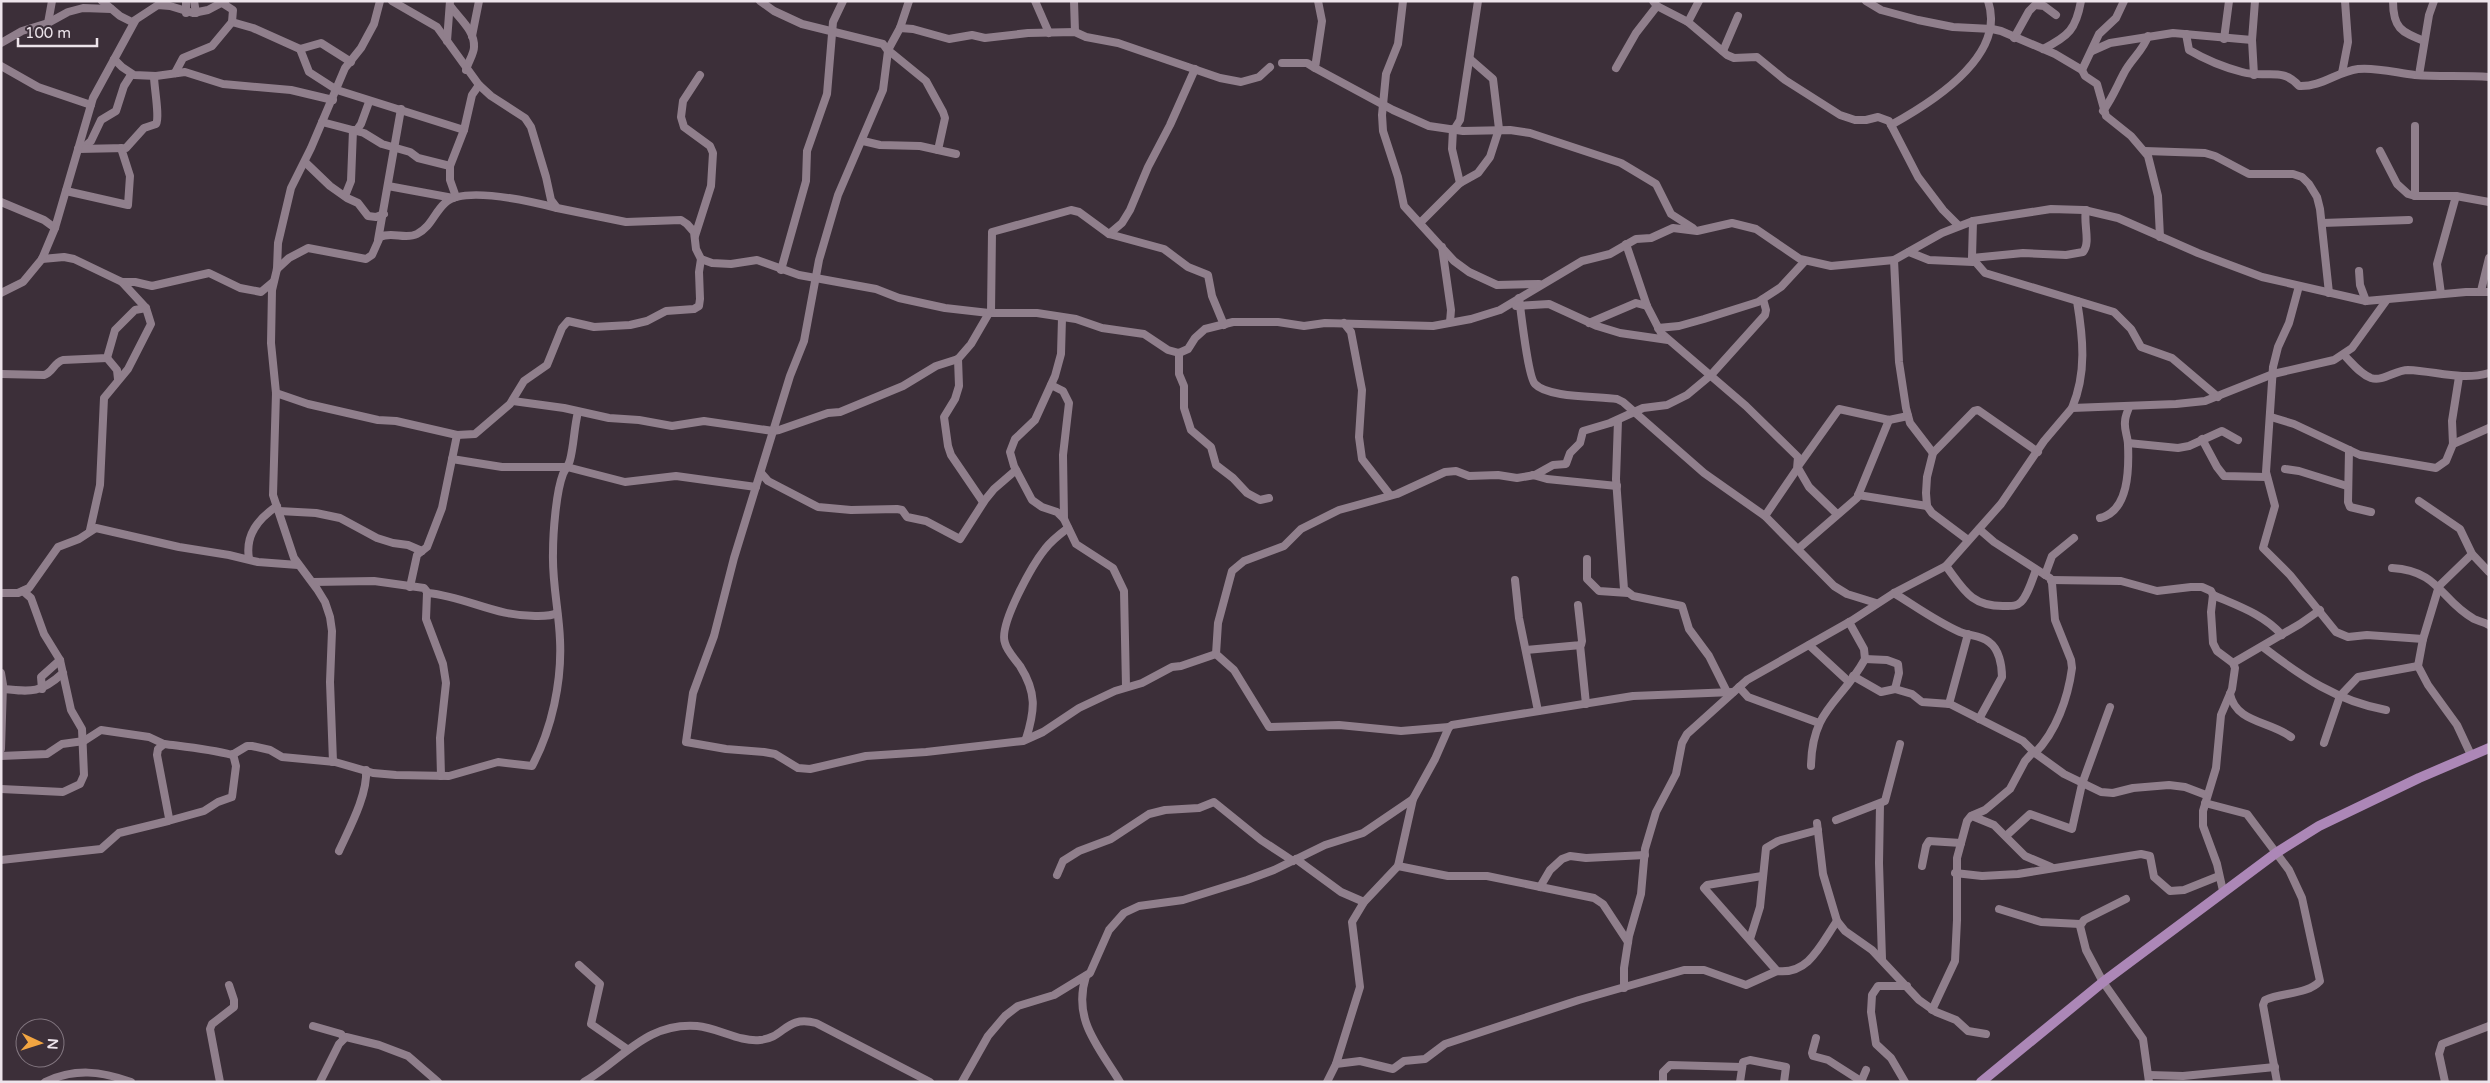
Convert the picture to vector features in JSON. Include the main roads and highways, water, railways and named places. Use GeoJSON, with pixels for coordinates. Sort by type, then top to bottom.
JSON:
{"type":"FeatureCollection","features":[{"type":"Feature","properties":{"kind":"main road"},"geometry":{"type":"LineString","coordinates":[[1981,1082],[2103,982],[2276,853],[2326,822],[2471,755],[2488,750]]}}]}
